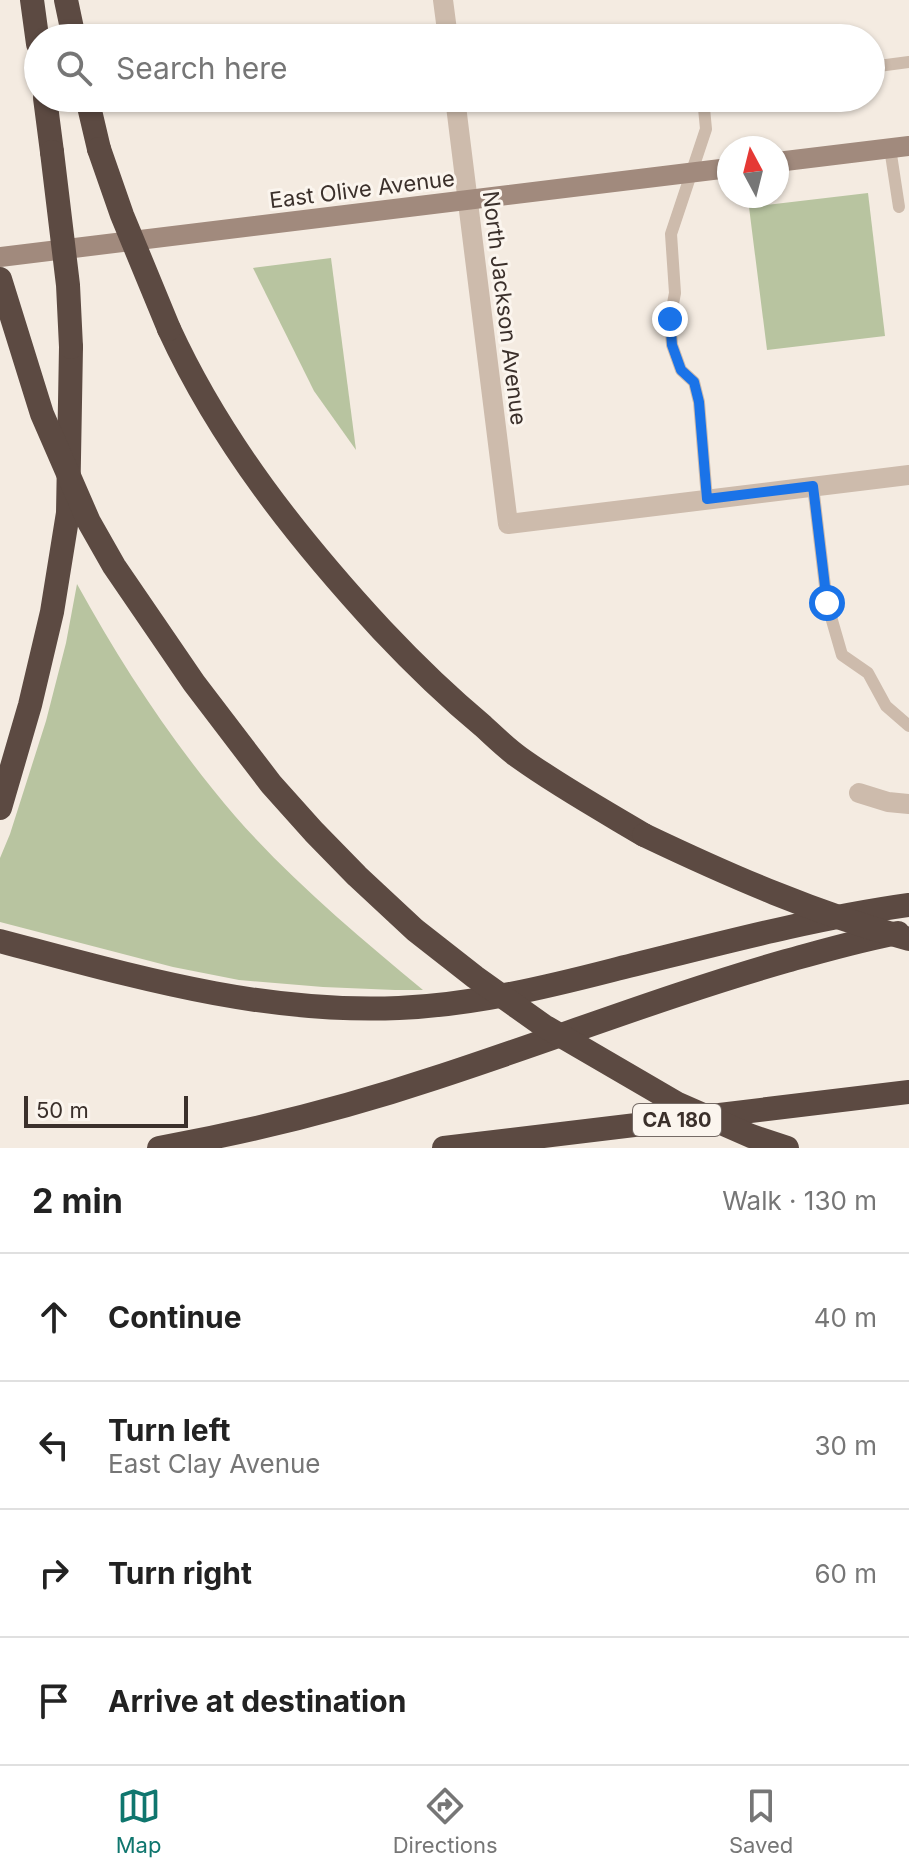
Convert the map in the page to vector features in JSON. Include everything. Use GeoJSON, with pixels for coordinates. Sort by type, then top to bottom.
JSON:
{"type":"FeatureCollection","features":[{"type":"Feature","properties":{"kind":"highway"},"geometry":{"type":"LineString","coordinates":[[32,0],[35,24]]}},
{"type":"Feature","properties":{"kind":"highway"},"geometry":{"type":"LineString","coordinates":[[66,0],[71,24]]}},
{"type":"Feature","properties":{"kind":"highway"},"geometry":{"type":"LineString","coordinates":[[0,808],[30,705],[52,612],[68,513],[71,347],[68,285],[47,112]]}},
{"type":"Feature","properties":{"kind":"highway"},"geometry":{"type":"LineString","coordinates":[[90,112],[99,149],[122,215],[169,329],[196,385],[273,503],[315,555],[414,664],[518,757],[644,835],[809,907],[909,939]]}},
{"type":"Feature","properties":{"kind":"highway"},"geometry":{"type":"LineString","coordinates":[[0,279],[42,414],[89,522],[114,566],[194,683],[271,784],[314,832],[415,930],[544,1026],[678,1104],[787,1148]]}},
{"type":"Feature","properties":{"kind":"highway"},"geometry":{"type":"LineString","coordinates":[[0,941],[206,993],[336,1008],[400,1008],[529,991],[797,925],[909,905]]}},
{"type":"Feature","properties":{"kind":"highway"},"geometry":{"type":"LineString","coordinates":[[159,1148],[319,1113],[434,1079],[737,975],[909,931]]}},
{"type":"Feature","properties":{"kind":"highway","name":"CA 180"},"geometry":{"type":"LineString","coordinates":[[444,1148],[909,1092]]}},
{"type":"Feature","properties":{"kind":"main road"},"geometry":{"type":"LineString","coordinates":[[789,161],[899,147]]}},
{"type":"Feature","properties":{"kind":"main road","name":"East Olive Avenue"},"geometry":{"type":"LineString","coordinates":[[0,257],[717,170]]}},
{"type":"Feature","properties":{"kind":"street"},"geometry":{"type":"LineString","coordinates":[[443,0],[446,24]]}},
{"type":"Feature","properties":{"kind":"street","name":"North Jackson Avenue"},"geometry":{"type":"LineString","coordinates":[[457,112],[508,524],[707,499]]}},
{"type":"Feature","properties":{"kind":"street"},"geometry":{"type":"LineString","coordinates":[[707,499],[909,475]]}},
{"type":"Feature","properties":{"kind":"street"},"geometry":{"type":"LineString","coordinates":[[859,793],[888,802],[909,804]]}},
{"type":"Feature","properties":{"kind":"lane"},"geometry":{"type":"LineString","coordinates":[[885,65],[909,62]]}},
{"type":"Feature","properties":{"kind":"lane"},"geometry":{"type":"LineString","coordinates":[[704,112],[706,129],[671,234],[675,293],[670,319],[672,345],[681,370],[694,382],[699,402],[707,499]]}},
{"type":"Feature","properties":{"kind":"lane"},"geometry":{"type":"LineString","coordinates":[[899,147],[899,207]]}},
{"type":"Feature","properties":{"kind":"lane"},"geometry":{"type":"LineString","coordinates":[[813,486],[827,603],[842,655],[868,673],[886,706],[909,726]]}},
{"type":"Feature","properties":{"kind":"green space"},"geometry":{"type":"Polygon","coordinates":[[[868,193],[885,336],[767,350],[749,208],[789,208],[789,202],[868,193]]]}},
{"type":"Feature","properties":{"kind":"green space"},"geometry":{"type":"Polygon","coordinates":[[[331,258],[356,450],[314,391],[253,268],[331,258]]]}},
{"type":"Feature","properties":{"kind":"green space"},"geometry":{"type":"Polygon","coordinates":[[[77,584],[150,704],[235,816],[302,885],[423,990],[323,987],[239,980],[173,967],[0,922],[0,858],[46,721],[77,584]]]}},
{"type":"Feature","properties":{"kind":"route"},"geometry":{"type":"LineString","coordinates":[[670,319],[672,345],[681,370],[694,382],[699,402],[707,499],[813,486],[827,603]]}}]}
